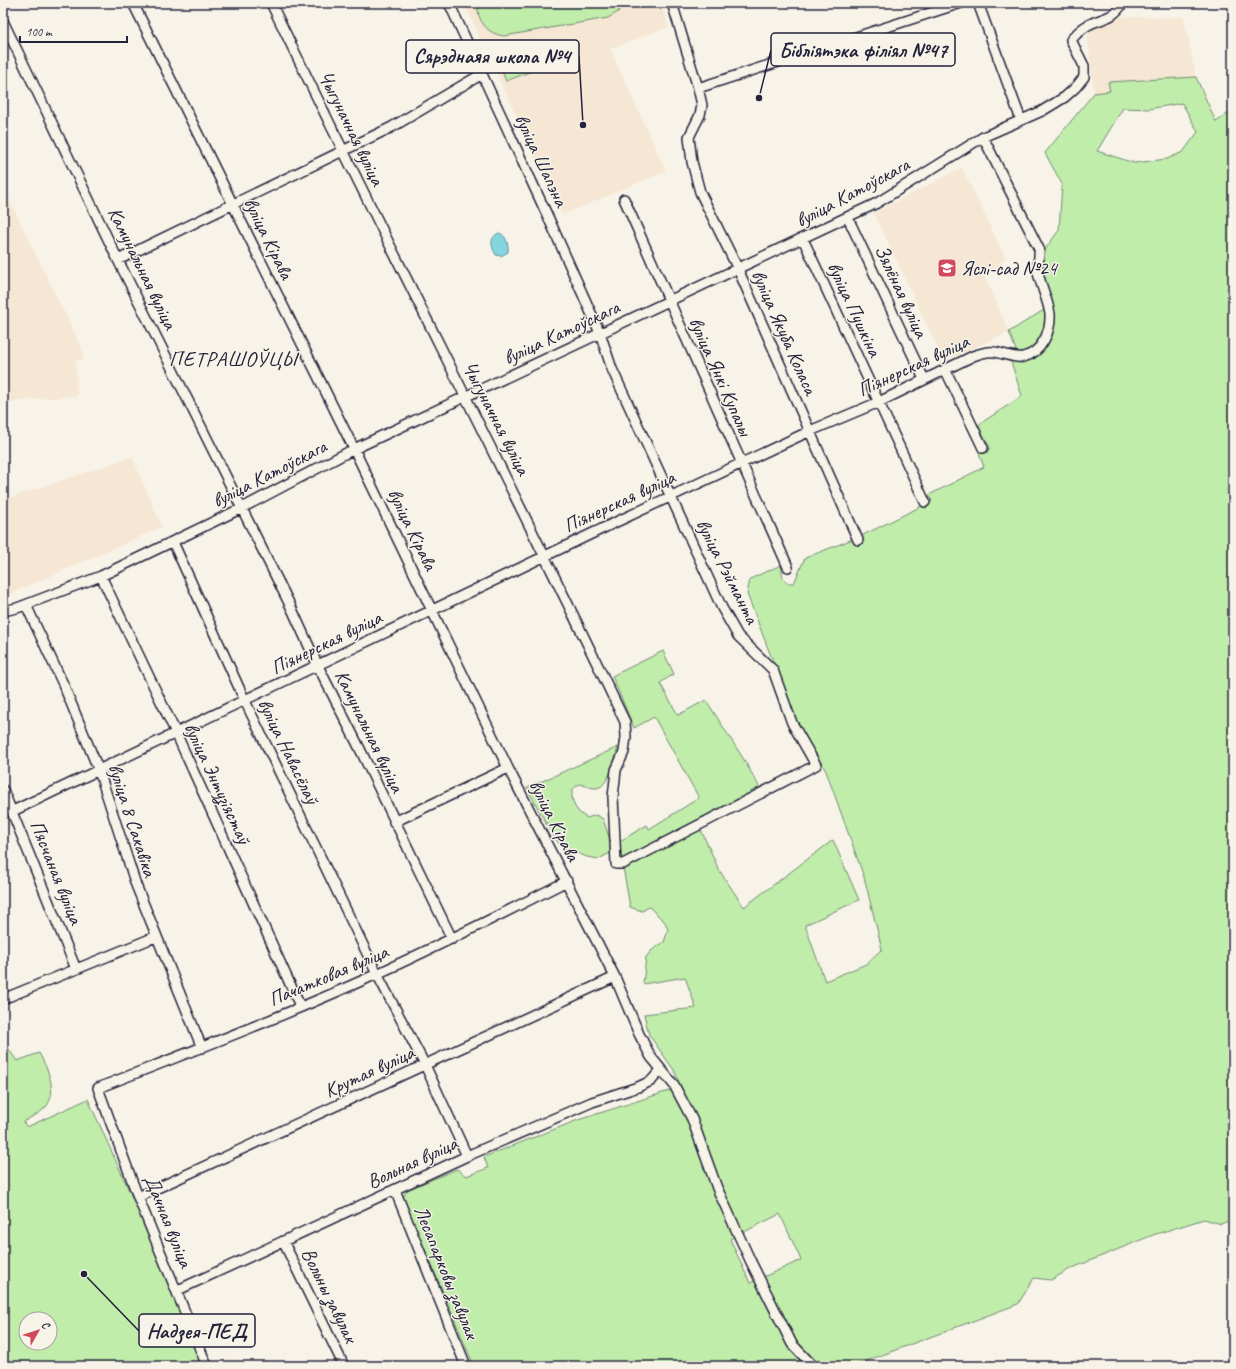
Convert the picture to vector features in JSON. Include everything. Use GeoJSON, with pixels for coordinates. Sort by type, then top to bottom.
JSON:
{"type":"FeatureCollection","features":[{"type":"Feature","properties":{"kind":"street","name":"вуліца Кірава"},"geometry":{"type":"LineString","coordinates":[[133,3],[354,449],[508,768],[615,977],[639,1034],[651,1056],[674,1085],[692,1119],[717,1188],[751,1262],[792,1344],[813,1366]]}},
{"type":"Feature","properties":{"kind":"street","name":"Чыгуначная вуліца"},"geometry":{"type":"LineString","coordinates":[[271,3],[342,150],[546,556],[625,722],[626,737],[624,752],[616,770],[614,796],[616,864]]}},
{"type":"Feature","properties":{"kind":"street","name":"вуліца Шапэна"},"geometry":{"type":"LineString","coordinates":[[449,3],[600,333]]}},
{"type":"Feature","properties":{"kind":"street"},"geometry":{"type":"LineString","coordinates":[[672,3],[698,88],[961,3]]}},
{"type":"Feature","properties":{"kind":"street"},"geometry":{"type":"LineString","coordinates":[[978,3],[1021,120]]}},
{"type":"Feature","properties":{"kind":"street","name":"вуліца Катоўскага"},"geometry":{"type":"LineString","coordinates":[[3,611],[26,605],[101,576],[242,508],[354,449],[737,267],[803,239],[877,203],[984,137],[1042,111],[1065,97],[1084,77],[1084,66],[1070,40],[1085,26],[1111,16],[1122,3]]}},
{"type":"Feature","properties":{"kind":"street","name":"Камунальная вуліца"},"geometry":{"type":"LineString","coordinates":[[3,21],[118,260],[242,508],[452,939]]}},
{"type":"Feature","properties":{"kind":"street"},"geometry":{"type":"LineString","coordinates":[[118,260],[342,150],[392,128],[482,74]]}},
{"type":"Feature","properties":{"kind":"street","name":"вуліца Якуба Коласа"},"geometry":{"type":"LineString","coordinates":[[698,88],[702,105],[700,114],[689,137],[692,162],[700,192],[737,267],[858,540]]}},
{"type":"Feature","properties":{"kind":"street","name":"Піянерская вуліца"},"geometry":{"type":"LineString","coordinates":[[12,812],[671,496],[879,402],[973,356],[987,352],[999,352],[1012,357],[1023,357],[1032,354],[1046,337],[1050,314],[1038,270],[1040,258],[1039,249],[984,137]]}},
{"type":"Feature","properties":{"kind":"street","name":"вуліца Янкі Купалы"},"geometry":{"type":"LineString","coordinates":[[624,199],[740,464],[788,567]]}},
{"type":"Feature","properties":{"kind":"street","name":"Зялёная вуліца"},"geometry":{"type":"LineString","coordinates":[[848,218],[924,380]]}},
{"type":"Feature","properties":{"kind":"street","name":"вуліца Пушкіна"},"geometry":{"type":"LineString","coordinates":[[803,239],[925,502]]}},
{"type":"Feature","properties":{"kind":"street","name":"вуліца Рэйманта"},"geometry":{"type":"LineString","coordinates":[[600,333],[612,369],[722,608],[738,636],[773,670],[792,723],[816,765],[623,864],[616,864]]}},
{"type":"Feature","properties":{"kind":"street"},"geometry":{"type":"LineString","coordinates":[[945,369],[983,448]]}},
{"type":"Feature","properties":{"kind":"street","name":"вуліца Навасёлаў"},"geometry":{"type":"LineString","coordinates":[[173,542],[245,701],[377,974],[425,1065],[468,1156]]}},
{"type":"Feature","properties":{"kind":"street","name":"вуліца Энтузіястаў"},"geometry":{"type":"LineString","coordinates":[[101,576],[176,733],[300,1006]]}},
{"type":"Feature","properties":{"kind":"street","name":"вуліца 8 Сакавіка"},"geometry":{"type":"LineString","coordinates":[[26,605],[64,686],[99,771],[136,885],[155,937],[202,1048]]}},
{"type":"Feature","properties":{"kind":"street"},"geometry":{"type":"LineString","coordinates":[[394,822],[508,768]]}},
{"type":"Feature","properties":{"kind":"street","name":"Пясчаная вуліца"},"geometry":{"type":"LineString","coordinates":[[3,790],[76,969]]}},
{"type":"Feature","properties":{"kind":"street","name":"Пачатковая вуліца"},"geometry":{"type":"LineString","coordinates":[[98,1088],[202,1048],[377,974],[452,939],[566,881]]}},
{"type":"Feature","properties":{"kind":"street"},"geometry":{"type":"LineString","coordinates":[[3,999],[155,937]]}},
{"type":"Feature","properties":{"kind":"street","name":"Крутая вуліца"},"geometry":{"type":"LineString","coordinates":[[138,1197],[615,977]]}},
{"type":"Feature","properties":{"kind":"street","name":"Вольная вуліца"},"geometry":{"type":"LineString","coordinates":[[178,1290],[468,1156],[592,1102],[638,1088],[651,1081],[661,1070]]}},
{"type":"Feature","properties":{"kind":"street","name":"Дачная вуліца"},"geometry":{"type":"LineString","coordinates":[[98,1088],[138,1197],[178,1290],[207,1366]]}},
{"type":"Feature","properties":{"kind":"street","name":"Лесапарковы завулак"},"geometry":{"type":"LineString","coordinates":[[395,1190],[466,1366]]}},
{"type":"Feature","properties":{"kind":"street","name":"Вольны завулак"},"geometry":{"type":"LineString","coordinates":[[283,1241],[344,1366]]}},
{"type":"Feature","properties":{"kind":"shaded area"},"geometry":{"type":"Polygon","coordinates":[[[464,3],[661,3],[668,27],[610,49],[666,171],[562,215],[464,3]]]}},
{"type":"Feature","properties":{"kind":"shaded area"},"geometry":{"type":"Polygon","coordinates":[[[1120,17],[1184,17],[1196,77],[1108,82],[1110,91],[1094,93],[1087,29],[1120,17]]]}},
{"type":"Feature","properties":{"kind":"shaded area","name":"Яслі-сад №24"},"geometry":{"type":"Polygon","coordinates":[[[962,168],[1006,259],[985,276],[1009,332],[944,361],[874,213],[962,168]]]}},
{"type":"Feature","properties":{"kind":"shaded area"},"geometry":{"type":"Polygon","coordinates":[[[3,187],[82,349],[84,360],[76,360],[77,396],[3,402],[3,187]]]}},
{"type":"Feature","properties":{"kind":"shaded area"},"geometry":{"type":"Polygon","coordinates":[[[132,457],[162,527],[3,597],[3,500],[132,457]]]}},
{"type":"Feature","properties":{"kind":"green space"},"geometry":{"type":"Polygon","coordinates":[[[478,3],[624,3],[618,12],[608,18],[504,36],[492,32],[484,25],[479,15],[478,3]]]}},
{"type":"Feature","properties":{"kind":"green space"},"geometry":{"type":"Polygon","coordinates":[[[526,43],[537,69],[506,81],[495,55],[526,43]]]}},
{"type":"Feature","properties":{"kind":"green space"},"geometry":{"type":"Polygon","coordinates":[[[1196,77],[1216,122],[1233,110],[1233,1219],[1221,1224],[1204,1219],[1153,1235],[1070,1269],[1051,1280],[1034,1278],[1018,1304],[853,1366],[474,1366],[403,1197],[407,1190],[457,1169],[466,1176],[488,1168],[484,1157],[578,1120],[681,1087],[674,1070],[649,1035],[644,1014],[696,1008],[685,977],[643,984],[646,957],[651,951],[664,942],[668,930],[665,922],[649,907],[642,911],[630,907],[621,856],[620,841],[647,825],[649,829],[699,798],[654,717],[634,728],[612,676],[663,651],[674,674],[660,683],[678,715],[706,700],[746,763],[761,790],[716,810],[697,821],[719,870],[744,907],[833,840],[859,900],[805,925],[825,981],[866,964],[882,949],[864,877],[826,771],[796,721],[747,594],[750,579],[781,565],[783,578],[787,583],[794,583],[805,558],[863,535],[932,501],[929,495],[984,467],[979,454],[990,448],[978,425],[1022,396],[1011,362],[1017,353],[1009,332],[1050,306],[1040,272],[1046,248],[1059,230],[1062,184],[1045,153],[1094,93],[1110,91],[1108,82],[1196,77]],[[1182,103],[1149,109],[1123,108],[1097,151],[1134,163],[1167,159],[1183,152],[1198,132],[1182,103]],[[780,1214],[730,1239],[750,1283],[801,1260],[780,1214]]]}},
{"type":"Feature","properties":{"kind":"green space"},"geometry":{"type":"Polygon","coordinates":[[[618,747],[611,772],[604,784],[600,787],[591,788],[579,784],[572,790],[573,803],[580,813],[587,818],[596,815],[603,819],[612,846],[610,853],[599,859],[587,857],[562,847],[553,836],[527,788],[618,747]]]}},
{"type":"Feature","properties":{"kind":"green space"},"geometry":{"type":"Polygon","coordinates":[[[3,1041],[17,1061],[39,1053],[48,1073],[52,1088],[49,1103],[42,1111],[23,1122],[27,1127],[88,1099],[146,1228],[203,1366],[3,1366],[3,1041]]]}},
{"type":"Feature","properties":{"kind":"water"},"geometry":{"type":"Polygon","coordinates":[[[499,233],[504,236],[508,246],[508,252],[501,256],[496,255],[492,245],[492,240],[499,233]]]}},
{"type":"Feature","properties":{"kind":"place","name":"Бібліятэка філіял №47"},"geometry":{"type":"Point","coordinates":[759,98]}},
{"type":"Feature","properties":{"kind":"place","name":"Сярэднаяя школа №4"},"geometry":{"type":"Point","coordinates":[583,125]}},
{"type":"Feature","properties":{"kind":"place","name":"Яслі-сад №24"},"geometry":{"type":"Point","coordinates":[947,268]}},
{"type":"Feature","properties":{"kind":"place","name":"Надзея-ПЕД"},"geometry":{"type":"Point","coordinates":[84,1274]}},
{"type":"Feature","properties":{"kind":"district","name":"ПЕТРАШОЎЦЫ"},"geometry":{"type":"Point","coordinates":[233,359]}}]}
